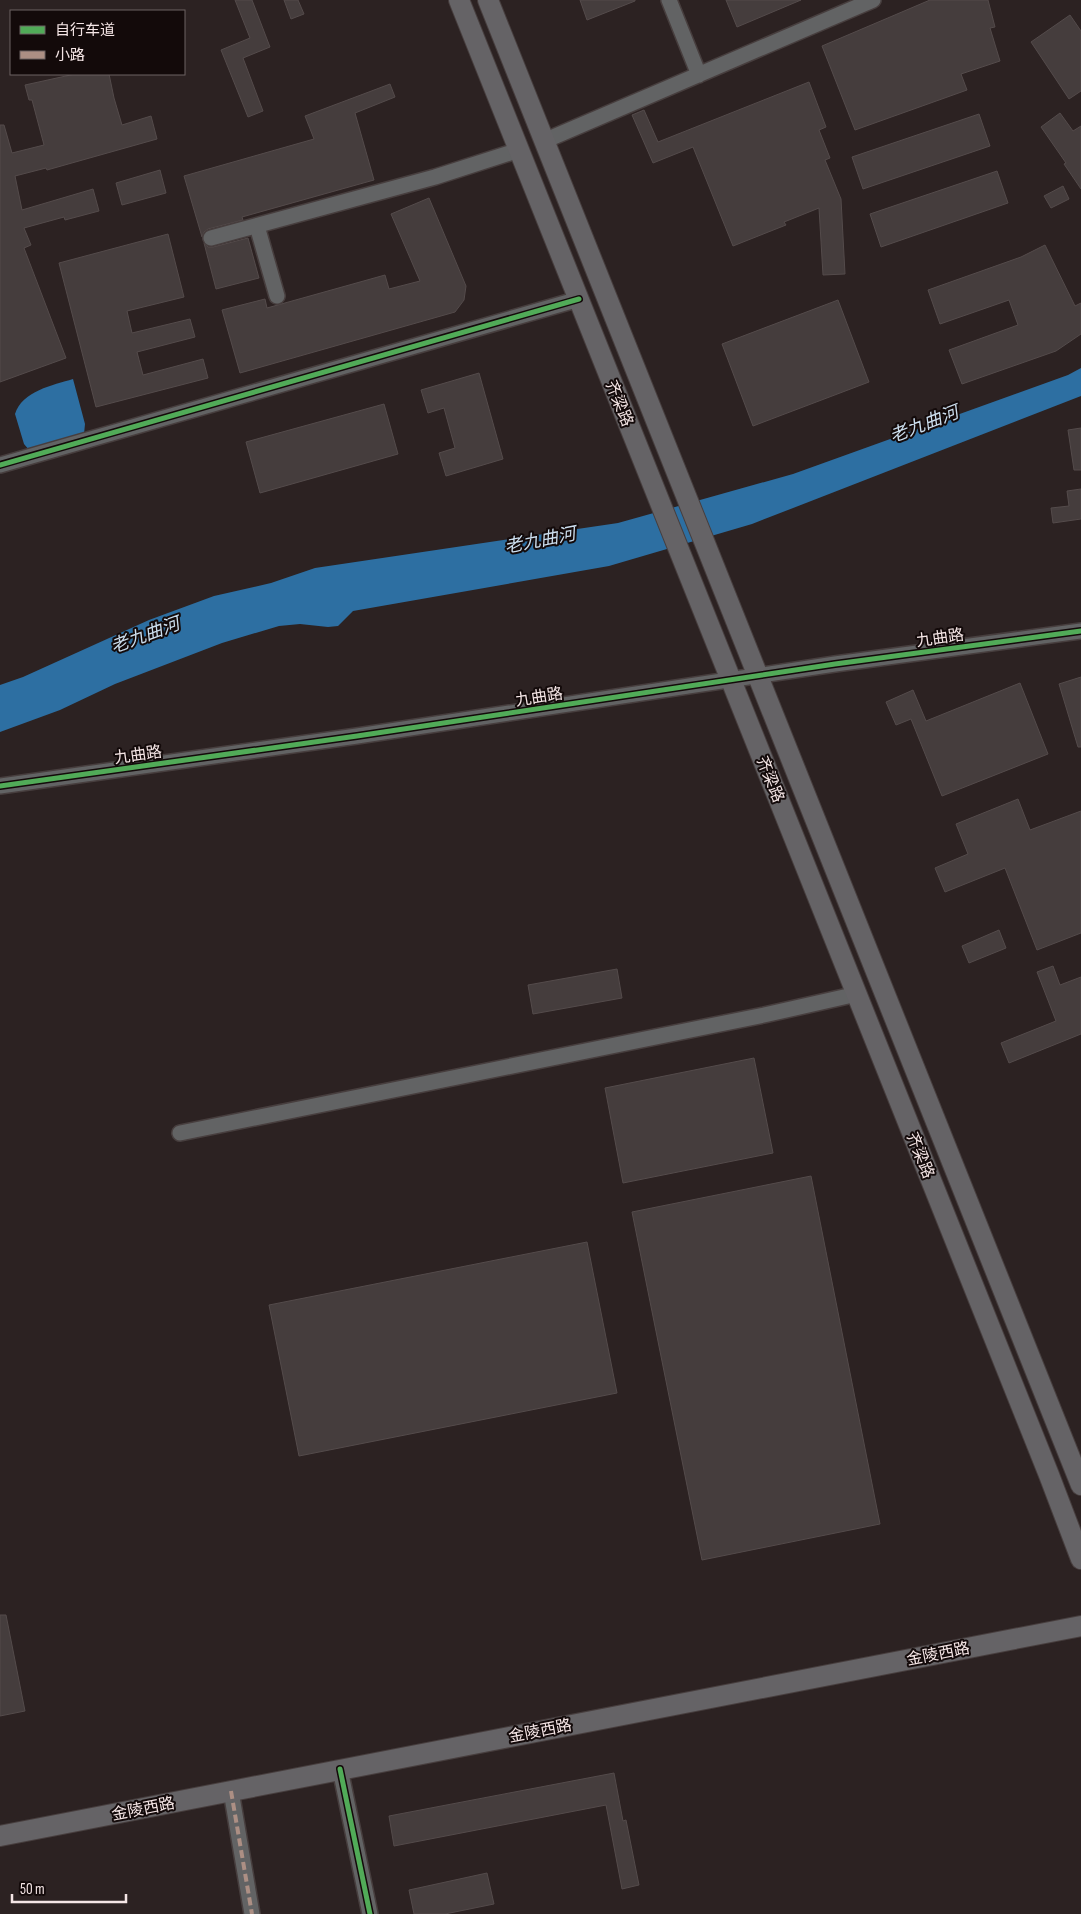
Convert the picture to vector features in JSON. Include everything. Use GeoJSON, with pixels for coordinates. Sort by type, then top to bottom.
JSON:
{"type":"FeatureCollection","features":[{"type":"Feature","properties":{"kind":"main road","name":"齐梁路"},"geometry":{"type":"LineString","coordinates":[[459,0],[1081,1559]]}},
{"type":"Feature","properties":{"kind":"main road","name":"齐梁路"},"geometry":{"type":"LineString","coordinates":[[488,0],[1081,1486]]}},
{"type":"Feature","properties":{"kind":"main road"},"geometry":{"type":"LineString","coordinates":[[519,150],[544,141]]}},
{"type":"Feature","properties":{"kind":"main road","name":"金陵西路"},"geometry":{"type":"LineString","coordinates":[[0,1836],[1081,1626]]}},
{"type":"Feature","properties":{"kind":"street"},"geometry":{"type":"LineString","coordinates":[[669,0],[699,75]]}},
{"type":"Feature","properties":{"kind":"street"},"geometry":{"type":"LineString","coordinates":[[544,141],[873,0]]}},
{"type":"Feature","properties":{"kind":"street"},"geometry":{"type":"LineString","coordinates":[[211,238],[435,177],[519,150]]}},
{"type":"Feature","properties":{"kind":"street"},"geometry":{"type":"LineString","coordinates":[[257,226],[277,296]]}},
{"type":"Feature","properties":{"kind":"street"},"geometry":{"type":"LineString","coordinates":[[0,466],[579,299]]}},
{"type":"Feature","properties":{"kind":"street","name":"九曲路"},"geometry":{"type":"LineString","coordinates":[[0,786],[1081,631]]}},
{"type":"Feature","properties":{"kind":"street"},"geometry":{"type":"LineString","coordinates":[[180,1133],[764,1015],[857,994]]}},
{"type":"Feature","properties":{"kind":"street"},"geometry":{"type":"LineString","coordinates":[[340,1769],[370,1914]]}},
{"type":"Feature","properties":{"kind":"street"},"geometry":{"type":"LineString","coordinates":[[231,1791],[252,1914]]}},
{"type":"Feature","properties":{"kind":"water","name":"老九曲河"},"geometry":{"type":"Polygon","coordinates":[[[1081,368],[1081,396],[752,524],[609,566],[353,611],[338,626],[328,627],[300,624],[279,626],[222,643],[115,684],[60,710],[0,732],[0,685],[23,677],[149,620],[214,596],[271,583],[315,568],[618,523],[793,474],[1068,375],[1081,368]]]}},
{"type":"Feature","properties":{"kind":"water"},"geometry":{"type":"Polygon","coordinates":[[[73,379],[85,424],[84,434],[30,451],[24,444],[15,414],[19,406],[31,394],[39,390],[73,379]]]}},
{"type":"Feature","properties":{"kind":"building"},"geometry":{"type":"Polygon","coordinates":[[[235,0],[252,0],[270,47],[243,58],[263,111],[248,117],[221,50],[250,38],[235,0]]]}},
{"type":"Feature","properties":{"kind":"building"},"geometry":{"type":"Polygon","coordinates":[[[284,0],[298,0],[304,14],[291,19],[284,0]]]}},
{"type":"Feature","properties":{"kind":"building"},"geometry":{"type":"Polygon","coordinates":[[[580,0],[635,0],[635,1],[587,20],[580,0]]]}},
{"type":"Feature","properties":{"kind":"building"},"geometry":{"type":"Polygon","coordinates":[[[726,0],[801,0],[737,27],[726,0]]]}},
{"type":"Feature","properties":{"kind":"building"},"geometry":{"type":"Polygon","coordinates":[[[930,0],[988,0],[995,27],[990,28],[1000,61],[961,74],[967,90],[855,130],[822,46],[930,0]]]}},
{"type":"Feature","properties":{"kind":"building"},"geometry":{"type":"Polygon","coordinates":[[[1070,15],[1081,31],[1081,91],[1069,99],[1031,42],[1070,15]]]}},
{"type":"Feature","properties":{"kind":"building"},"geometry":{"type":"Polygon","coordinates":[[[70,75],[109,75],[122,125],[151,116],[157,139],[47,170],[46,168],[15,176],[22,210],[93,189],[99,211],[65,220],[64,217],[24,228],[31,245],[24,248],[66,358],[0,382],[0,125],[4,125],[12,153],[44,145],[32,100],[29,100],[25,85],[70,75]]]}},
{"type":"Feature","properties":{"kind":"building"},"geometry":{"type":"Polygon","coordinates":[[[809,82],[826,127],[819,130],[830,158],[825,160],[841,199],[845,274],[823,275],[819,208],[784,222],[786,225],[733,246],[693,147],[653,163],[632,115],[644,110],[658,142],[809,82]]]}},
{"type":"Feature","properties":{"kind":"building"},"geometry":{"type":"Polygon","coordinates":[[[390,84],[395,97],[355,113],[374,180],[242,217],[243,220],[208,229],[202,237],[184,176],[314,139],[305,116],[390,84]]]}},
{"type":"Feature","properties":{"kind":"building"},"geometry":{"type":"Polygon","coordinates":[[[1060,113],[1073,131],[1081,126],[1081,189],[1041,127],[1060,113]]]}},
{"type":"Feature","properties":{"kind":"building"},"geometry":{"type":"Polygon","coordinates":[[[979,114],[990,146],[863,189],[852,157],[979,114]]]}},
{"type":"Feature","properties":{"kind":"building"},"geometry":{"type":"Polygon","coordinates":[[[160,170],[166,193],[122,205],[116,183],[160,170]]]}},
{"type":"Feature","properties":{"kind":"building"},"geometry":{"type":"Polygon","coordinates":[[[997,171],[1008,203],[881,247],[870,214],[997,171]]]}},
{"type":"Feature","properties":{"kind":"building"},"geometry":{"type":"Polygon","coordinates":[[[1063,186],[1069,199],[1051,208],[1044,196],[1063,186]]]}},
{"type":"Feature","properties":{"kind":"building"},"geometry":{"type":"Polygon","coordinates":[[[429,198],[466,286],[464,300],[455,312],[240,373],[222,310],[265,299],[267,308],[385,275],[389,289],[420,281],[391,214],[429,198]]]}},
{"type":"Feature","properties":{"kind":"building"},"geometry":{"type":"Polygon","coordinates":[[[168,234],[184,297],[127,311],[132,333],[190,319],[195,337],[137,352],[143,375],[203,359],[208,378],[96,407],[59,263],[168,234]]]}},
{"type":"Feature","properties":{"kind":"building"},"geometry":{"type":"Polygon","coordinates":[[[248,238],[259,278],[216,289],[204,243],[208,247],[213,247],[248,238]]]}},
{"type":"Feature","properties":{"kind":"building"},"geometry":{"type":"Polygon","coordinates":[[[1045,245],[1075,306],[1081,303],[1081,334],[1056,351],[962,384],[949,350],[1018,325],[1009,300],[940,324],[928,290],[1021,257],[1045,245]]]}},
{"type":"Feature","properties":{"kind":"building"},"geometry":{"type":"Polygon","coordinates":[[[838,300],[869,382],[753,426],[722,344],[838,300]]]}},
{"type":"Feature","properties":{"kind":"building"},"geometry":{"type":"Polygon","coordinates":[[[479,373],[503,459],[446,476],[439,453],[455,448],[444,408],[428,413],[421,390],[479,373]]]}},
{"type":"Feature","properties":{"kind":"building"},"geometry":{"type":"Polygon","coordinates":[[[384,404],[398,454],[260,493],[246,442],[384,404]]]}},
{"type":"Feature","properties":{"kind":"building"},"geometry":{"type":"Polygon","coordinates":[[[1081,428],[1081,470],[1074,470],[1068,430],[1081,428]]]}},
{"type":"Feature","properties":{"kind":"building"},"geometry":{"type":"Polygon","coordinates":[[[1081,489],[1081,519],[1053,523],[1051,508],[1069,506],[1067,491],[1081,489]]]}},
{"type":"Feature","properties":{"kind":"building"},"geometry":{"type":"Polygon","coordinates":[[[1081,677],[1081,747],[1078,747],[1059,684],[1081,677]]]}},
{"type":"Feature","properties":{"kind":"building"},"geometry":{"type":"Polygon","coordinates":[[[1020,683],[1048,754],[942,796],[911,719],[896,725],[886,702],[913,690],[926,721],[1020,683]]]}},
{"type":"Feature","properties":{"kind":"building"},"geometry":{"type":"Polygon","coordinates":[[[1018,799],[1030,830],[1081,811],[1081,933],[1037,950],[1005,868],[945,892],[935,868],[968,854],[956,824],[1018,799]]]}},
{"type":"Feature","properties":{"kind":"building"},"geometry":{"type":"Polygon","coordinates":[[[999,930],[1006,948],[969,963],[962,946],[999,930]]]}},
{"type":"Feature","properties":{"kind":"building"},"geometry":{"type":"Polygon","coordinates":[[[1053,966],[1060,985],[1081,977],[1081,1034],[1009,1063],[1001,1043],[1056,1021],[1037,972],[1053,966]]]}},
{"type":"Feature","properties":{"kind":"building"},"geometry":{"type":"Polygon","coordinates":[[[617,969],[622,998],[533,1014],[528,985],[617,969]]]}},
{"type":"Feature","properties":{"kind":"building"},"geometry":{"type":"Polygon","coordinates":[[[754,1058],[773,1153],[623,1183],[605,1088],[754,1058]]]}},
{"type":"Feature","properties":{"kind":"building"},"geometry":{"type":"Polygon","coordinates":[[[811,1176],[880,1524],[702,1560],[632,1212],[811,1176]]]}},
{"type":"Feature","properties":{"kind":"building"},"geometry":{"type":"Polygon","coordinates":[[[587,1242],[617,1393],[299,1456],[269,1305],[587,1242]]]}},
{"type":"Feature","properties":{"kind":"building"},"geometry":{"type":"Polygon","coordinates":[[[0,1615],[6,1615],[25,1711],[0,1716],[0,1615]]]}},
{"type":"Feature","properties":{"kind":"building"},"geometry":{"type":"Polygon","coordinates":[[[614,1773],[623,1821],[626,1820],[639,1885],[622,1889],[606,1805],[394,1846],[389,1816],[614,1773]]]}},
{"type":"Feature","properties":{"kind":"building"},"geometry":{"type":"Polygon","coordinates":[[[487,1873],[494,1904],[445,1914],[414,1914],[409,1890],[487,1873]]]}},
{"type":"Feature","properties":{"kind":"marked path"},"geometry":{"type":"LineString","coordinates":[[231,1791],[252,1914]]}},
{"type":"Feature","properties":{"kind":"cycle path"},"geometry":{"type":"LineString","coordinates":[[0,465],[579,299]]}},
{"type":"Feature","properties":{"kind":"cycle path"},"geometry":{"type":"LineString","coordinates":[[0,786],[357,736],[835,664],[1081,631]]}},
{"type":"Feature","properties":{"kind":"cycle path"},"geometry":{"type":"LineString","coordinates":[[340,1769],[370,1914]]}}]}
